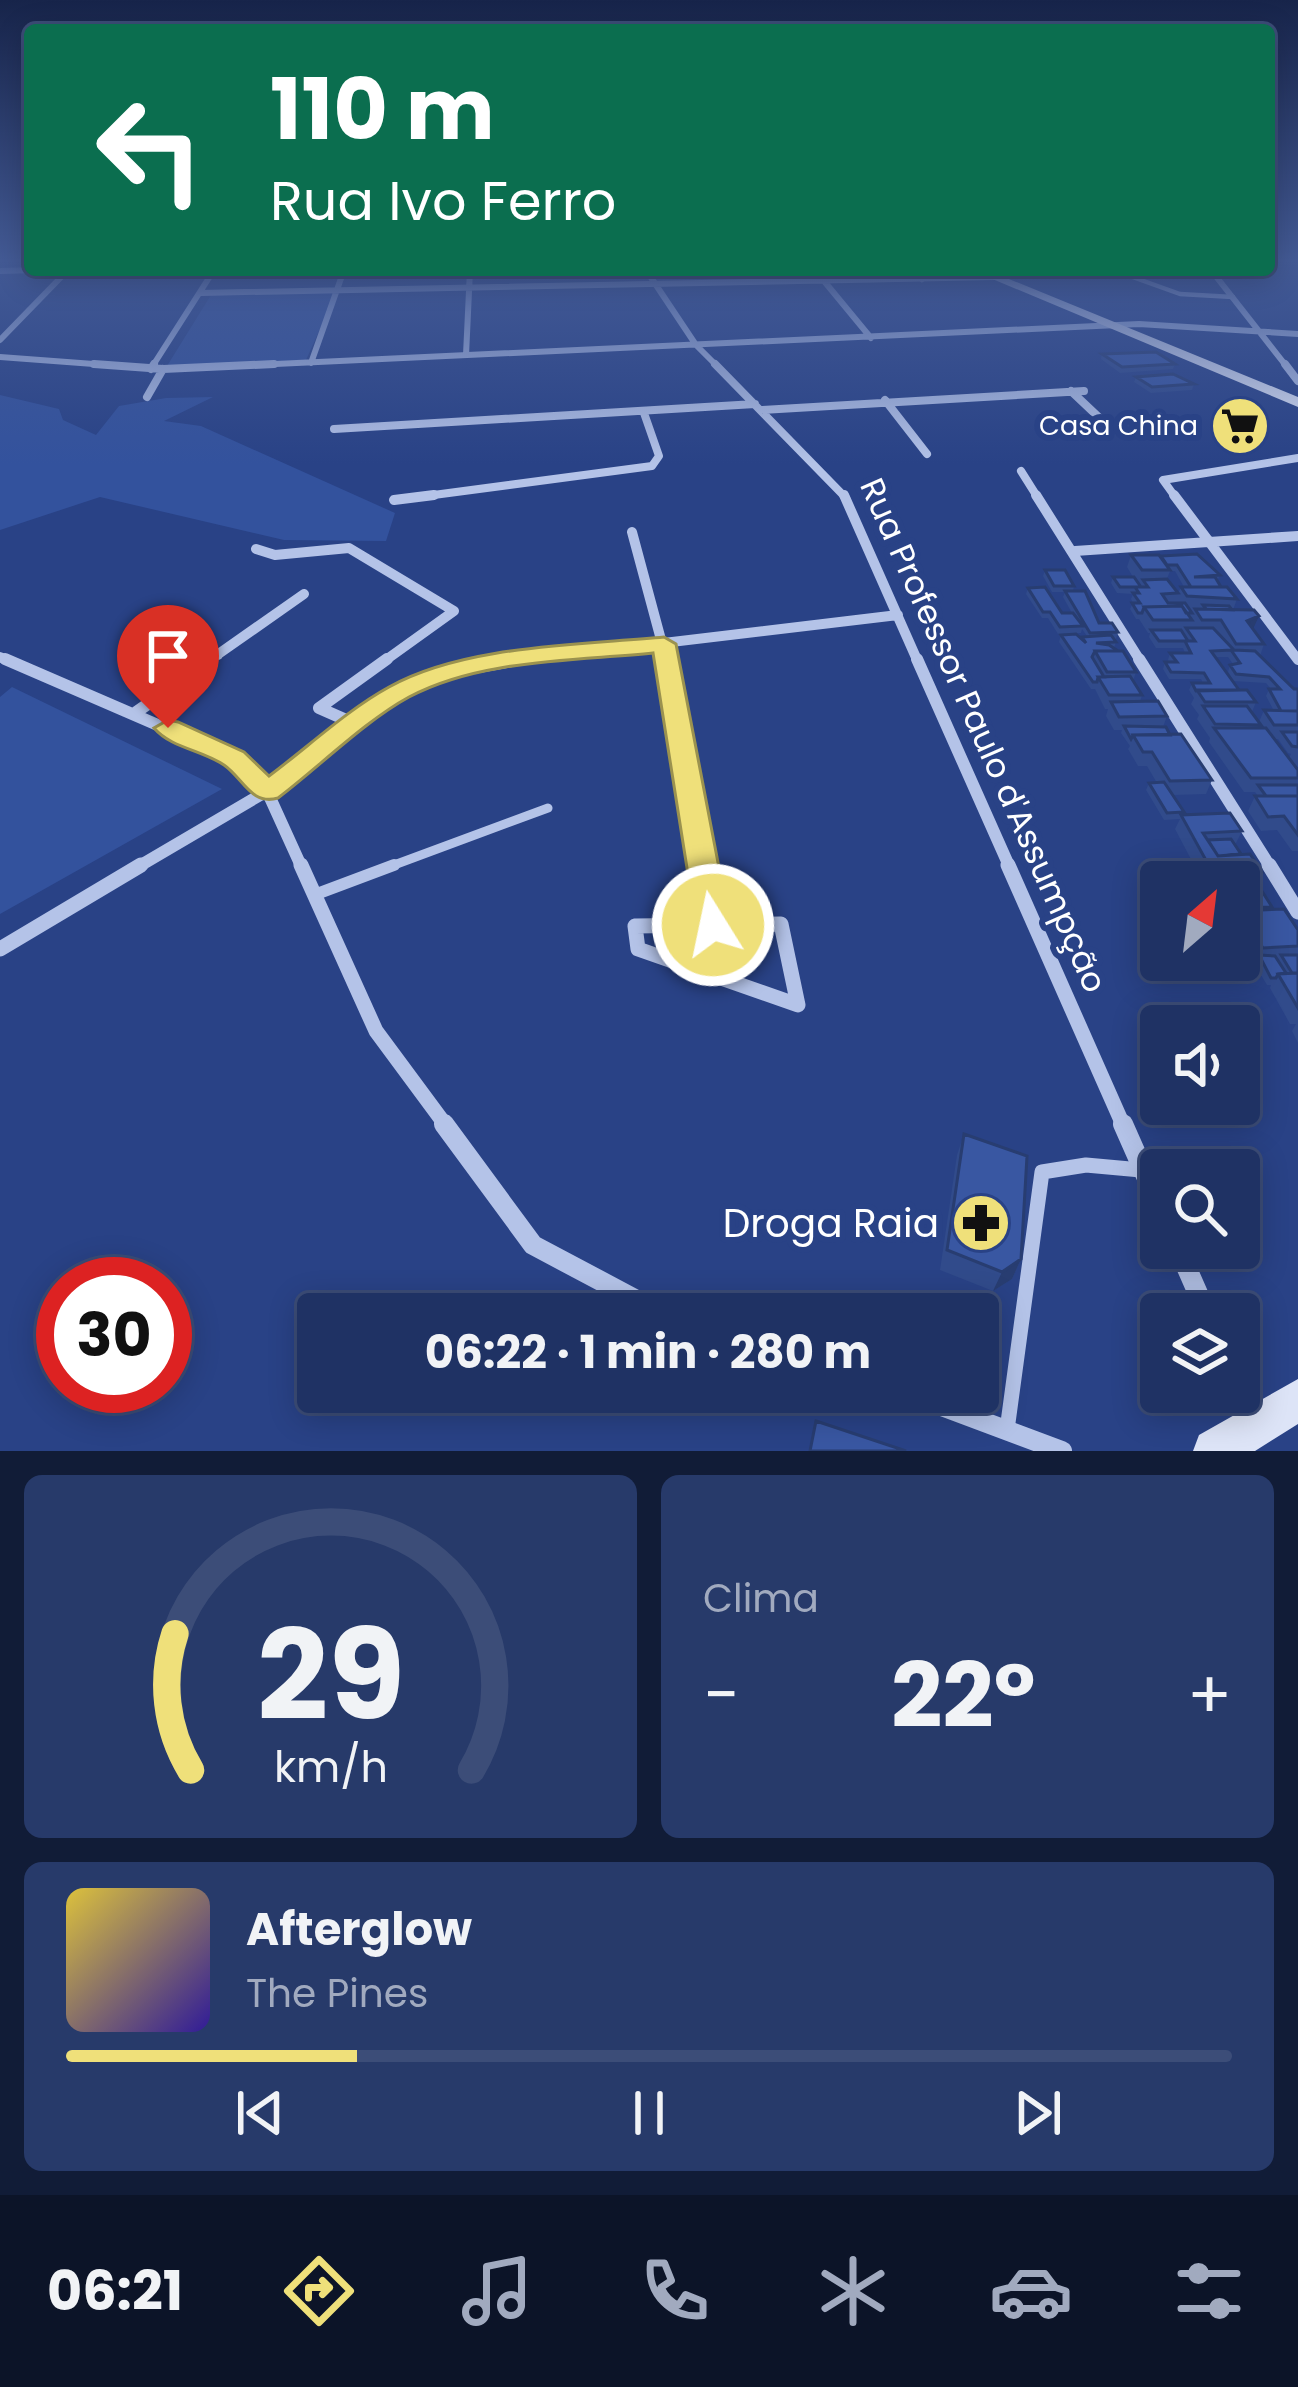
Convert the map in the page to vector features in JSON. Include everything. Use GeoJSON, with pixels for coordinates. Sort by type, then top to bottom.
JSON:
{"type":"FeatureCollection","features":[{"type":"Feature","properties":{"kind":"main road"},"geometry":{"type":"LineString","coordinates":[[1119,329],[1298,402]]}},
{"type":"Feature","properties":{"kind":"main road"},"geometry":{"type":"LineString","coordinates":[[1151,329],[1298,384]]}},
{"type":"Feature","properties":{"kind":"main road"},"geometry":{"type":"LineString","coordinates":[[1260,1403],[1298,1400]]}},
{"type":"Feature","properties":{"kind":"main road"},"geometry":{"type":"LineString","coordinates":[[1215,1451],[1241,1413]]}},
{"type":"Feature","properties":{"kind":"street"},"geometry":{"type":"LineString","coordinates":[[152,369],[177,329]]}},
{"type":"Feature","properties":{"kind":"street"},"geometry":{"type":"LineString","coordinates":[[311,363],[323,329]]}},
{"type":"Feature","properties":{"kind":"street"},"geometry":{"type":"LineString","coordinates":[[466,355],[467,329]]}},
{"type":"Feature","properties":{"kind":"street","name":"Rua Professor Paulo d'Assumpção"},"geometry":{"type":"LineString","coordinates":[[685,329],[843,492],[1140,1162]]}},
{"type":"Feature","properties":{"kind":"street"},"geometry":{"type":"LineString","coordinates":[[863,329],[871,338]]}},
{"type":"Feature","properties":{"kind":"street"},"geometry":{"type":"LineString","coordinates":[[0,357],[163,369],[1058,329]]}},
{"type":"Feature","properties":{"kind":"street"},"geometry":{"type":"LineString","coordinates":[[1210,329],[1298,334]]}},
{"type":"Feature","properties":{"kind":"street"},"geometry":{"type":"LineString","coordinates":[[1257,329],[1298,384]]}},
{"type":"Feature","properties":{"kind":"street"},"geometry":{"type":"LineString","coordinates":[[148,397],[163,369]]}},
{"type":"Feature","properties":{"kind":"street"},"geometry":{"type":"LineString","coordinates":[[334,429],[644,412],[706,403],[758,407],[1084,391]]}},
{"type":"Feature","properties":{"kind":"street"},"geometry":{"type":"LineString","coordinates":[[1071,392],[1107,425]]}},
{"type":"Feature","properties":{"kind":"street"},"geometry":{"type":"LineString","coordinates":[[885,400],[927,454]]}},
{"type":"Feature","properties":{"kind":"street"},"geometry":{"type":"LineString","coordinates":[[394,500],[657,464],[659,456],[644,412]]}},
{"type":"Feature","properties":{"kind":"street"},"geometry":{"type":"LineString","coordinates":[[1298,458],[1162,480],[1298,660]]}},
{"type":"Feature","properties":{"kind":"street"},"geometry":{"type":"LineString","coordinates":[[1021,471],[1075,550],[1298,912]]}},
{"type":"Feature","properties":{"kind":"street"},"geometry":{"type":"LineString","coordinates":[[632,532],[664,644],[713,925]]}},
{"type":"Feature","properties":{"kind":"street"},"geometry":{"type":"LineString","coordinates":[[1075,550],[1298,536]]}},
{"type":"Feature","properties":{"kind":"street"},"geometry":{"type":"LineString","coordinates":[[256,549],[274,555],[349,548],[454,610],[319,708],[353,723]]}},
{"type":"Feature","properties":{"kind":"street"},"geometry":{"type":"LineString","coordinates":[[135,713],[304,594]]}},
{"type":"Feature","properties":{"kind":"street"},"geometry":{"type":"LineString","coordinates":[[0,950],[268,791],[399,692],[451,672],[514,660],[898,615]]}},
{"type":"Feature","properties":{"kind":"street"},"geometry":{"type":"LineString","coordinates":[[137,623],[218,655]]}},
{"type":"Feature","properties":{"kind":"street"},"geometry":{"type":"LineString","coordinates":[[0,657],[234,758],[268,791],[376,1031],[533,1245],[623,1293]]}},
{"type":"Feature","properties":{"kind":"street"},"geometry":{"type":"LineString","coordinates":[[781,924],[798,1005],[638,949],[635,926],[713,925],[781,924]]}},
{"type":"Feature","properties":{"kind":"street"},"geometry":{"type":"LineString","coordinates":[[961,1413],[1062,1451]]}},
{"type":"Feature","properties":{"kind":"lane"},"geometry":{"type":"LineString","coordinates":[[314,895],[548,808]]}},
{"type":"Feature","properties":{"kind":"lane"},"geometry":{"type":"LineString","coordinates":[[1007,1430],[1042,1172],[1086,1165],[1140,1171]]}},
{"type":"Feature","properties":{"kind":"shaded area"},"geometry":{"type":"Polygon","coordinates":[[[190,329],[320,329],[306,360],[167,366],[190,329]]]}},
{"type":"Feature","properties":{"kind":"shaded area"},"geometry":{"type":"Polygon","coordinates":[[[0,395],[59,409],[63,420],[96,435],[119,406],[213,397],[164,421],[201,426],[395,513],[386,541],[284,540],[100,497],[0,530],[0,395]]]}},
{"type":"Feature","properties":{"kind":"shaded area"},"geometry":{"type":"Polygon","coordinates":[[[12,687],[222,789],[0,914],[0,697],[12,687]]]}},
{"type":"Feature","properties":{"kind":"building"},"geometry":{"type":"Polygon","coordinates":[[[1156,352],[1175,364],[1122,367],[1102,354],[1156,352]]]}},
{"type":"Feature","properties":{"kind":"building"},"geometry":{"type":"Polygon","coordinates":[[[1173,374],[1194,384],[1152,387],[1136,377],[1173,374]]]}},
{"type":"Feature","properties":{"kind":"building"},"geometry":{"type":"Polygon","coordinates":[[[1197,554],[1220,575],[1194,577],[1215,577],[1221,587],[1191,587],[1177,565],[1167,565],[1161,556],[1197,554]]]}},
{"type":"Feature","properties":{"kind":"building"},"geometry":{"type":"Polygon","coordinates":[[[1131,555],[1159,555],[1170,570],[1142,570],[1131,555]]]}},
{"type":"Feature","properties":{"kind":"building"},"geometry":{"type":"Polygon","coordinates":[[[1045,570],[1065,570],[1074,586],[1054,586],[1045,570]]]}},
{"type":"Feature","properties":{"kind":"building"},"geometry":{"type":"Polygon","coordinates":[[[1113,577],[1134,577],[1141,587],[1148,587],[1143,580],[1167,579],[1178,593],[1162,594],[1168,603],[1185,603],[1192,613],[1182,606],[1144,607],[1138,613],[1132,603],[1140,603],[1133,593],[1139,593],[1135,587],[1120,587],[1113,577]]]}},
{"type":"Feature","properties":{"kind":"building"},"geometry":{"type":"Polygon","coordinates":[[[1045,587],[1062,613],[1073,613],[1083,626],[1060,627],[1050,612],[1043,612],[1028,588],[1045,587]]]}},
{"type":"Feature","properties":{"kind":"building"},"geometry":{"type":"Polygon","coordinates":[[[1181,587],[1227,587],[1237,599],[1187,596],[1181,587]]]}},
{"type":"Feature","properties":{"kind":"building"},"geometry":{"type":"Polygon","coordinates":[[[1065,591],[1085,591],[1099,623],[1112,623],[1118,632],[1090,633],[1065,591]]]}},
{"type":"Feature","properties":{"kind":"building"},"geometry":{"type":"Polygon","coordinates":[[[1203,605],[1229,606],[1232,610],[1206,609],[1203,605]]]}},
{"type":"Feature","properties":{"kind":"building"},"geometry":{"type":"Polygon","coordinates":[[[1182,606],[1192,620],[1153,620],[1144,607],[1182,606]]]}},
{"type":"Feature","properties":{"kind":"building"},"geometry":{"type":"Polygon","coordinates":[[[1195,609],[1254,610],[1259,616],[1247,621],[1264,644],[1236,644],[1221,620],[1202,620],[1195,609]]]}},
{"type":"Feature","properties":{"kind":"building"},"geometry":{"type":"Polygon","coordinates":[[[1186,628],[1213,628],[1234,650],[1255,651],[1298,689],[1298,711],[1281,711],[1269,689],[1280,689],[1269,677],[1236,674],[1230,665],[1240,663],[1231,650],[1211,651],[1239,690],[1196,691],[1192,683],[1210,683],[1204,673],[1171,672],[1165,662],[1177,662],[1170,653],[1191,653],[1185,641],[1159,641],[1151,630],[1181,630],[1188,641],[1195,641],[1186,628]]]}},
{"type":"Feature","properties":{"kind":"building"},"geometry":{"type":"Polygon","coordinates":[[[1076,634],[1086,643],[1082,637],[1111,635],[1116,642],[1096,643],[1118,651],[1095,651],[1092,657],[1104,677],[1097,682],[1061,635],[1076,634]]]}},
{"type":"Feature","properties":{"kind":"building"},"geometry":{"type":"Polygon","coordinates":[[[1095,651],[1123,651],[1136,672],[1107,672],[1095,651]]]}},
{"type":"Feature","properties":{"kind":"building"},"geometry":{"type":"Polygon","coordinates":[[[1130,676],[1142,695],[1109,695],[1098,677],[1130,676]]]}},
{"type":"Feature","properties":{"kind":"building"},"geometry":{"type":"Polygon","coordinates":[[[1197,690],[1247,690],[1256,702],[1205,702],[1197,690]]]}},
{"type":"Feature","properties":{"kind":"building"},"geometry":{"type":"Polygon","coordinates":[[[1158,701],[1167,716],[1119,717],[1111,702],[1158,701]]]}},
{"type":"Feature","properties":{"kind":"building"},"geometry":{"type":"Polygon","coordinates":[[[1203,706],[1247,706],[1261,725],[1215,724],[1203,706]]]}},
{"type":"Feature","properties":{"kind":"building"},"geometry":{"type":"Polygon","coordinates":[[[1264,710],[1298,711],[1298,725],[1274,725],[1264,710]]]}},
{"type":"Feature","properties":{"kind":"building"},"geometry":{"type":"Polygon","coordinates":[[[1124,726],[1166,727],[1170,735],[1133,735],[1131,739],[1124,726]]]}},
{"type":"Feature","properties":{"kind":"building"},"geometry":{"type":"Polygon","coordinates":[[[1214,728],[1266,728],[1298,770],[1298,778],[1251,778],[1214,728]]]}},
{"type":"Feature","properties":{"kind":"building"},"geometry":{"type":"Polygon","coordinates":[[[1282,732],[1298,732],[1298,747],[1292,746],[1282,732]]]}},
{"type":"Feature","properties":{"kind":"building"},"geometry":{"type":"Polygon","coordinates":[[[1181,734],[1212,780],[1170,781],[1152,752],[1143,752],[1133,735],[1181,734]]]}},
{"type":"Feature","properties":{"kind":"building"},"geometry":{"type":"Polygon","coordinates":[[[1164,782],[1184,812],[1167,813],[1149,783],[1164,782]]]}},
{"type":"Feature","properties":{"kind":"building"},"geometry":{"type":"Polygon","coordinates":[[[1258,785],[1298,785],[1298,796],[1266,796],[1258,785]]]}},
{"type":"Feature","properties":{"kind":"building"},"geometry":{"type":"Polygon","coordinates":[[[1255,796],[1298,796],[1298,835],[1284,816],[1268,817],[1255,796]]]}},
{"type":"Feature","properties":{"kind":"building"},"geometry":{"type":"Polygon","coordinates":[[[1230,813],[1242,831],[1203,833],[1218,856],[1250,854],[1255,861],[1206,861],[1181,815],[1230,813]]]}},
{"type":"Feature","properties":{"kind":"building"},"geometry":{"type":"Polygon","coordinates":[[[1231,839],[1241,854],[1218,856],[1208,840],[1231,839]]]}},
{"type":"Feature","properties":{"kind":"building"},"geometry":{"type":"Polygon","coordinates":[[[1260,888],[1272,907],[1260,907],[1260,888]]]}},
{"type":"Feature","properties":{"kind":"building"},"geometry":{"type":"Polygon","coordinates":[[[1284,909],[1298,930],[1298,946],[1263,948],[1260,910],[1284,909]]]}},
{"type":"Feature","properties":{"kind":"building"},"geometry":{"type":"Polygon","coordinates":[[[1260,955],[1275,956],[1286,973],[1271,978],[1260,955]]]}},
{"type":"Feature","properties":{"kind":"building"},"geometry":{"type":"Polygon","coordinates":[[[1281,955],[1298,955],[1298,973],[1292,973],[1281,955]]]}},
{"type":"Feature","properties":{"kind":"building"},"geometry":{"type":"Polygon","coordinates":[[[1298,973],[1298,1008],[1278,974],[1298,973]]]}},
{"type":"Feature","properties":{"kind":"building","name":"Droga Raia"},"geometry":{"type":"Polygon","coordinates":[[[964,1134],[1027,1156],[1021,1259],[1002,1272],[947,1250],[964,1134]]]}},
{"type":"Feature","properties":{"kind":"building"},"geometry":{"type":"Polygon","coordinates":[[[816,1421],[906,1451],[810,1451],[816,1421]]]}},
{"type":"Feature","properties":{"kind":"place","name":"Casa China"},"geometry":{"type":"Point","coordinates":[1240,426]}},
{"type":"Feature","properties":{"kind":"place","name":"Droga Raia"},"geometry":{"type":"Point","coordinates":[981,1223]}},
{"type":"Feature","properties":{"kind":"route"},"geometry":{"type":"LineString","coordinates":[[168,728],[234,758],[268,791],[399,692],[451,672],[514,660],[664,644],[713,925]]}}]}
